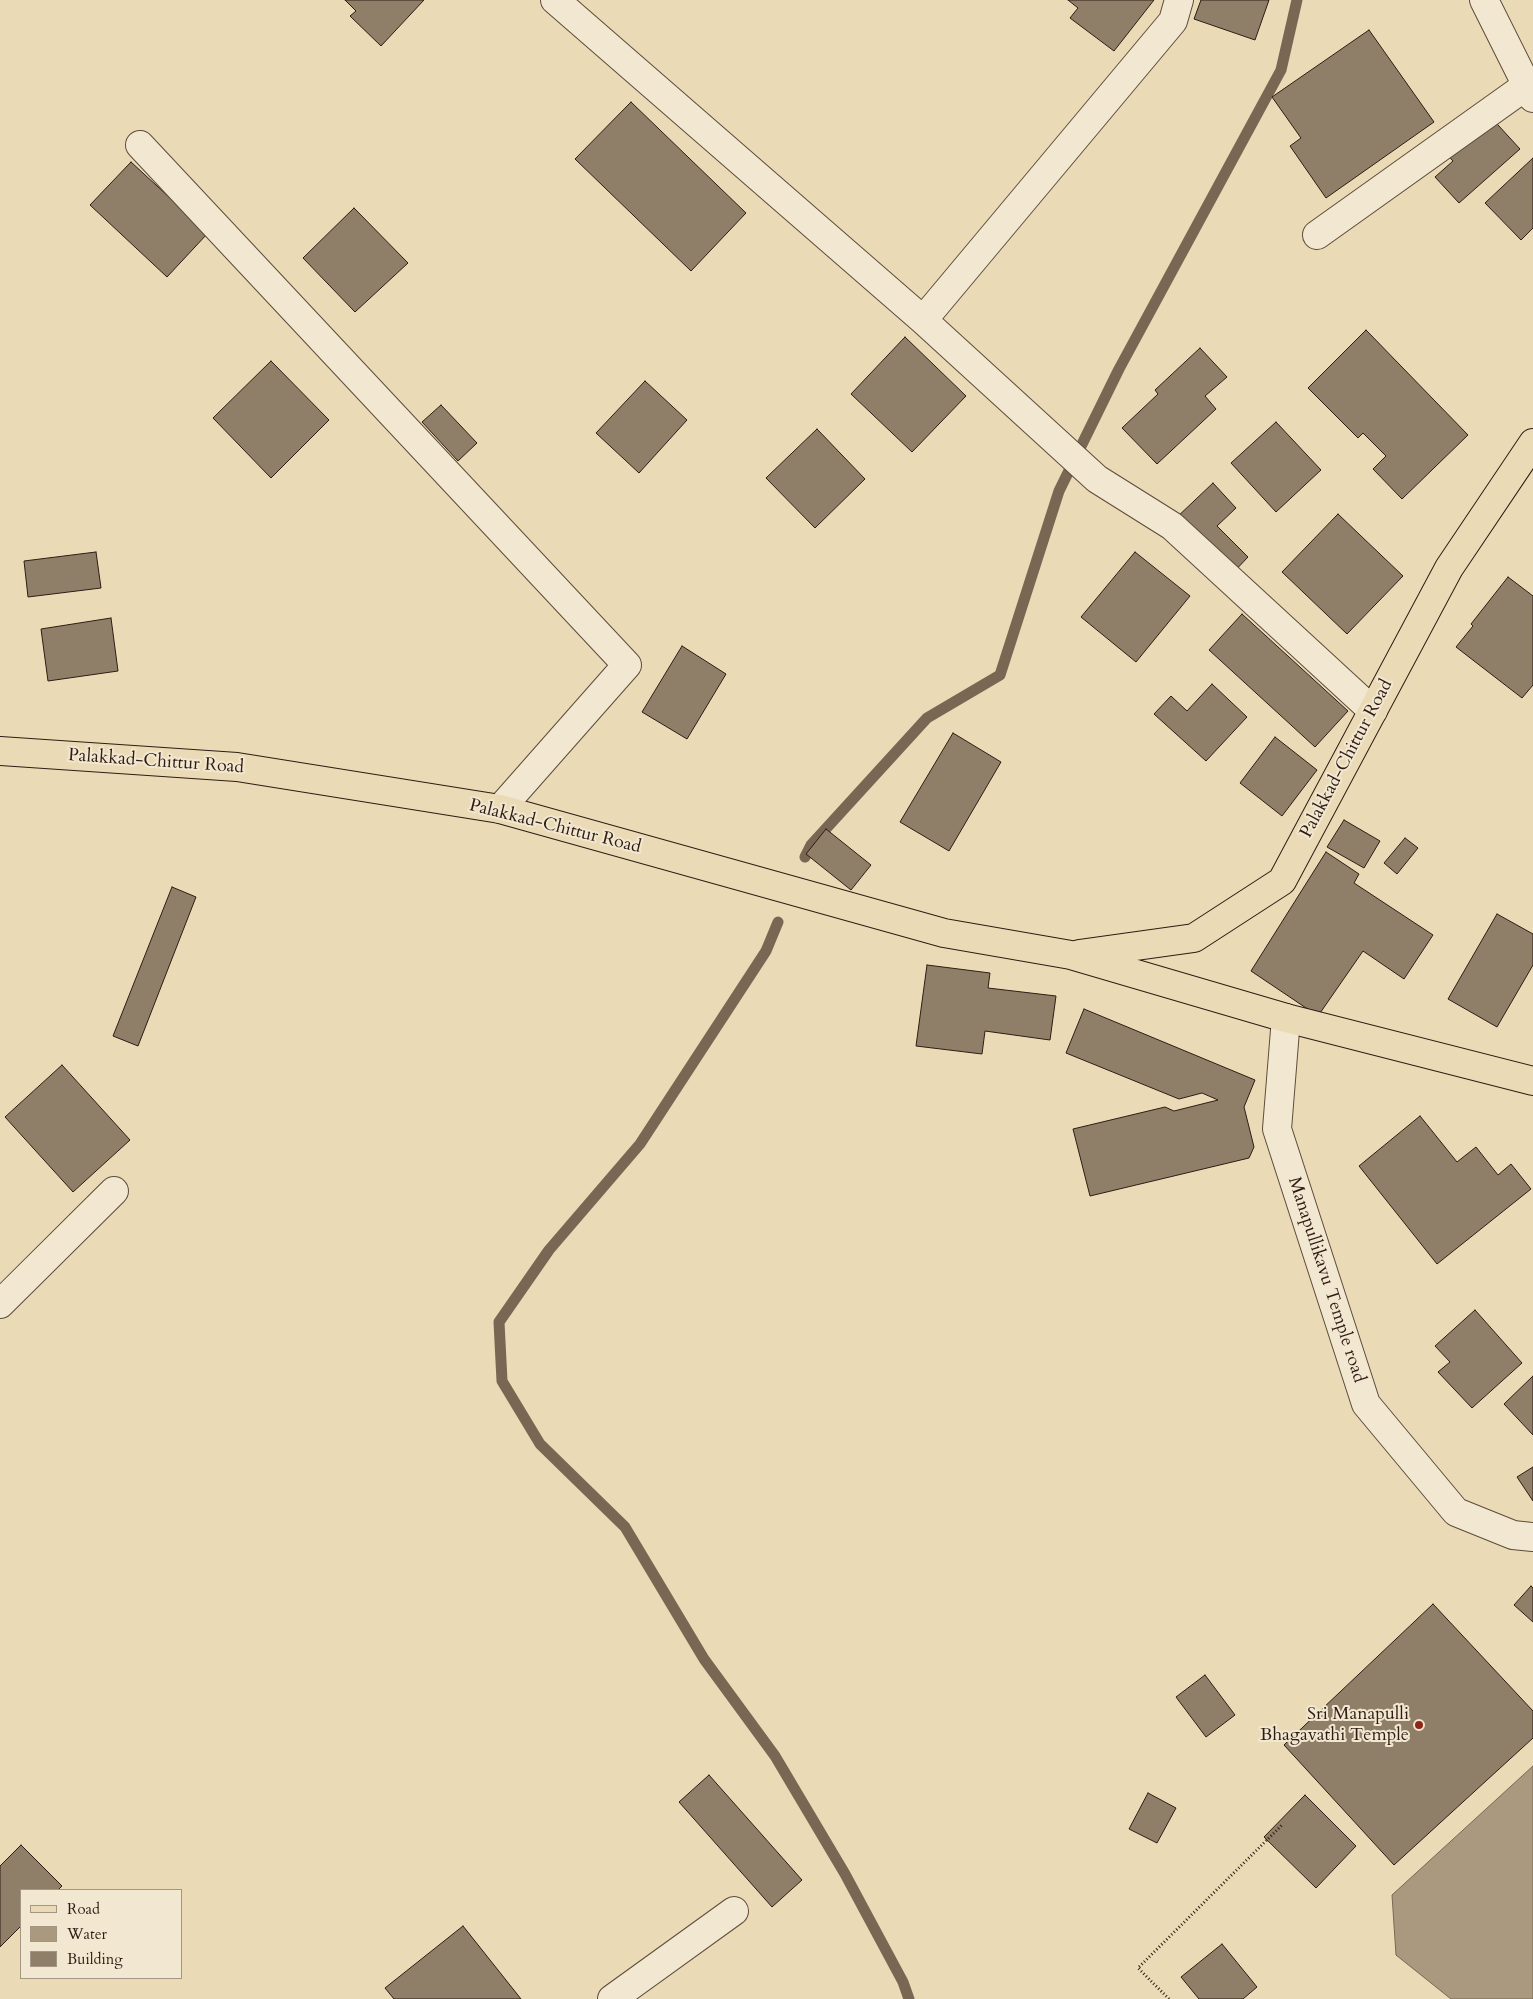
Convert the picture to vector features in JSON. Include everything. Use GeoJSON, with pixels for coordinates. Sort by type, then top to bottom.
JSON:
{"type":"FeatureCollection","features":[{"type":"Feature","properties":{"kind":"main road","name":"Palakkad-Chittur Road"},"geometry":{"type":"LineString","coordinates":[[1071,955],[1194,938],[1282,881],[1449,568],[1533,443]]}},
{"type":"Feature","properties":{"kind":"main road","name":"Palakkad-Chittur Road"},"geometry":{"type":"LineString","coordinates":[[0,751],[237,767],[500,809],[944,932],[1071,955],[1286,1018],[1533,1081]]}},
{"type":"Feature","properties":{"kind":"street"},"geometry":{"type":"LineString","coordinates":[[555,0],[923,320],[1097,479],[1172,526],[1373,711]]}},
{"type":"Feature","properties":{"kind":"street"},"geometry":{"type":"LineString","coordinates":[[923,320],[1173,21],[1179,0]]}},
{"type":"Feature","properties":{"kind":"street"},"geometry":{"type":"LineString","coordinates":[[1317,235],[1529,92],[1484,0]]}},
{"type":"Feature","properties":{"kind":"street"},"geometry":{"type":"LineString","coordinates":[[140,146],[627,665],[500,809]]}},
{"type":"Feature","properties":{"kind":"street","name":"Manapullikavu Temple road"},"geometry":{"type":"LineString","coordinates":[[1286,1018],[1277,1129],[1366,1404],[1456,1512],[1513,1535],[1533,1537]]}},
{"type":"Feature","properties":{"kind":"street"},"geometry":{"type":"LineString","coordinates":[[0,1304],[114,1190]]}},
{"type":"Feature","properties":{"kind":"street"},"geometry":{"type":"LineString","coordinates":[[612,1999],[734,1911]]}},
{"type":"Feature","properties":{"kind":"path"},"geometry":{"type":"LineString","coordinates":[[1169,1999],[1138,1968],[1283,1824]]}},
{"type":"Feature","properties":{"kind":"water"},"geometry":{"type":"Polygon","coordinates":[[[1533,1766],[1533,1999],[1451,1999],[1396,1955],[1392,1895],[1533,1766]]]}},
{"type":"Feature","properties":{"kind":"building"},"geometry":{"type":"Polygon","coordinates":[[[345,0],[424,0],[381,46],[350,16],[356,11],[345,0]]]}},
{"type":"Feature","properties":{"kind":"building"},"geometry":{"type":"Polygon","coordinates":[[[1068,0],[1154,0],[1114,51],[1070,18],[1078,8],[1068,0]]]}},
{"type":"Feature","properties":{"kind":"building"},"geometry":{"type":"Polygon","coordinates":[[[1201,0],[1269,0],[1255,40],[1194,19],[1201,0]]]}},
{"type":"Feature","properties":{"kind":"building"},"geometry":{"type":"Polygon","coordinates":[[[1369,30],[1434,122],[1326,198],[1290,146],[1301,138],[1272,97],[1369,30]]]}},
{"type":"Feature","properties":{"kind":"building"},"geometry":{"type":"Polygon","coordinates":[[[631,102],[746,213],[691,271],[575,159],[631,102]]]}},
{"type":"Feature","properties":{"kind":"building"},"geometry":{"type":"Polygon","coordinates":[[[1487,113],[1520,149],[1459,203],[1435,177],[1453,161],[1444,151],[1487,113]]]}},
{"type":"Feature","properties":{"kind":"building"},"geometry":{"type":"Polygon","coordinates":[[[1533,158],[1533,228],[1521,240],[1485,203],[1533,158]]]}},
{"type":"Feature","properties":{"kind":"building"},"geometry":{"type":"Polygon","coordinates":[[[131,162],[208,233],[167,277],[90,205],[131,162]]]}},
{"type":"Feature","properties":{"kind":"building"},"geometry":{"type":"Polygon","coordinates":[[[354,208],[408,263],[355,312],[303,258],[354,208]]]}},
{"type":"Feature","properties":{"kind":"building"},"geometry":{"type":"Polygon","coordinates":[[[1366,330],[1468,435],[1402,499],[1373,469],[1386,456],[1363,433],[1358,438],[1308,388],[1366,330]]]}},
{"type":"Feature","properties":{"kind":"building"},"geometry":{"type":"Polygon","coordinates":[[[905,337],[966,396],[912,452],[851,394],[905,337]]]}},
{"type":"Feature","properties":{"kind":"building"},"geometry":{"type":"Polygon","coordinates":[[[1200,348],[1227,377],[1205,396],[1216,409],[1157,464],[1122,428],[1158,394],[1155,390],[1200,348]]]}},
{"type":"Feature","properties":{"kind":"building"},"geometry":{"type":"Polygon","coordinates":[[[271,361],[329,420],[271,478],[213,418],[271,361]]]}},
{"type":"Feature","properties":{"kind":"building"},"geometry":{"type":"Polygon","coordinates":[[[645,381],[687,420],[639,473],[596,433],[645,381]]]}},
{"type":"Feature","properties":{"kind":"building"},"geometry":{"type":"Polygon","coordinates":[[[441,405],[477,443],[458,461],[422,422],[441,405]]]}},
{"type":"Feature","properties":{"kind":"building"},"geometry":{"type":"Polygon","coordinates":[[[1276,422],[1321,470],[1276,512],[1231,463],[1276,422]]]}},
{"type":"Feature","properties":{"kind":"building"},"geometry":{"type":"Polygon","coordinates":[[[817,429],[865,479],[815,528],[766,478],[817,429]]]}},
{"type":"Feature","properties":{"kind":"building"},"geometry":{"type":"Polygon","coordinates":[[[1213,483],[1236,508],[1217,526],[1248,557],[1230,576],[1175,519],[1213,483]]]}},
{"type":"Feature","properties":{"kind":"building"},"geometry":{"type":"Polygon","coordinates":[[[1338,514],[1403,576],[1347,634],[1282,572],[1338,514]]]}},
{"type":"Feature","properties":{"kind":"building"},"geometry":{"type":"Polygon","coordinates":[[[96,552],[101,588],[28,597],[24,561],[96,552]]]}},
{"type":"Feature","properties":{"kind":"building"},"geometry":{"type":"Polygon","coordinates":[[[1135,552],[1190,596],[1136,662],[1081,617],[1135,552]]]}},
{"type":"Feature","properties":{"kind":"building"},"geometry":{"type":"Polygon","coordinates":[[[1508,577],[1533,596],[1533,685],[1522,698],[1456,647],[1473,626],[1471,624],[1508,577]]]}},
{"type":"Feature","properties":{"kind":"building"},"geometry":{"type":"Polygon","coordinates":[[[1242,614],[1348,711],[1315,747],[1209,650],[1242,614]]]}},
{"type":"Feature","properties":{"kind":"building"},"geometry":{"type":"Polygon","coordinates":[[[111,618],[118,671],[48,681],[41,629],[111,618]]]}},
{"type":"Feature","properties":{"kind":"building"},"geometry":{"type":"Polygon","coordinates":[[[682,646],[726,674],[687,739],[642,712],[682,646]]]}},
{"type":"Feature","properties":{"kind":"building"},"geometry":{"type":"Polygon","coordinates":[[[1212,684],[1247,717],[1206,761],[1154,714],[1171,696],[1187,711],[1212,684]]]}},
{"type":"Feature","properties":{"kind":"building"},"geometry":{"type":"Polygon","coordinates":[[[953,733],[1001,762],[949,851],[900,822],[953,733]]]}},
{"type":"Feature","properties":{"kind":"building"},"geometry":{"type":"Polygon","coordinates":[[[1275,737],[1317,770],[1282,816],[1240,783],[1275,737]]]}},
{"type":"Feature","properties":{"kind":"building"},"geometry":{"type":"Polygon","coordinates":[[[1344,820],[1380,841],[1364,868],[1327,847],[1344,820]]]}},
{"type":"Feature","properties":{"kind":"building"},"geometry":{"type":"Polygon","coordinates":[[[826,829],[871,865],[851,890],[806,854],[826,829]]]}},
{"type":"Feature","properties":{"kind":"building"},"geometry":{"type":"Polygon","coordinates":[[[1405,838],[1418,848],[1397,874],[1384,863],[1405,838]]]}},
{"type":"Feature","properties":{"kind":"building"},"geometry":{"type":"Polygon","coordinates":[[[1326,852],[1359,874],[1354,883],[1433,935],[1404,979],[1363,951],[1318,1016],[1251,971],[1326,852]]]}},
{"type":"Feature","properties":{"kind":"building"},"geometry":{"type":"Polygon","coordinates":[[[172,887],[196,897],[138,1046],[113,1036],[172,887]]]}},
{"type":"Feature","properties":{"kind":"building"},"geometry":{"type":"Polygon","coordinates":[[[1497,914],[1533,934],[1533,965],[1497,1027],[1448,999],[1497,914]]]}},
{"type":"Feature","properties":{"kind":"building"},"geometry":{"type":"Polygon","coordinates":[[[927,965],[990,973],[988,988],[1056,996],[1050,1040],[985,1031],[982,1054],[916,1046],[927,965]]]}},
{"type":"Feature","properties":{"kind":"building"},"geometry":{"type":"Polygon","coordinates":[[[1084,1009],[1255,1080],[1244,1107],[1254,1147],[1249,1158],[1090,1196],[1073,1129],[1165,1107],[1174,1111],[1218,1100],[1202,1093],[1179,1099],[1066,1053],[1084,1009]]]}},
{"type":"Feature","properties":{"kind":"building"},"geometry":{"type":"Polygon","coordinates":[[[62,1065],[130,1140],[73,1192],[5,1117],[62,1065]]]}},
{"type":"Feature","properties":{"kind":"building"},"geometry":{"type":"Polygon","coordinates":[[[1420,1116],[1457,1162],[1476,1147],[1498,1175],[1511,1164],[1531,1189],[1437,1264],[1359,1166],[1420,1116]]]}},
{"type":"Feature","properties":{"kind":"building"},"geometry":{"type":"Polygon","coordinates":[[[1475,1310],[1522,1363],[1472,1408],[1438,1372],[1450,1362],[1435,1346],[1475,1310]]]}},
{"type":"Feature","properties":{"kind":"building"},"geometry":{"type":"Polygon","coordinates":[[[1533,1376],[1533,1435],[1504,1404],[1533,1376]]]}},
{"type":"Feature","properties":{"kind":"building"},"geometry":{"type":"Polygon","coordinates":[[[1533,1467],[1533,1501],[1517,1477],[1533,1467]]]}},
{"type":"Feature","properties":{"kind":"building"},"geometry":{"type":"Polygon","coordinates":[[[1531,1586],[1533,1588],[1533,1622],[1514,1605],[1531,1586]]]}},
{"type":"Feature","properties":{"kind":"building","name":"Sri Manapulli Bhagavathi Temple"},"geometry":{"type":"Polygon","coordinates":[[[1433,1604],[1533,1711],[1533,1738],[1394,1865],[1284,1745],[1433,1604]]]}},
{"type":"Feature","properties":{"kind":"building"},"geometry":{"type":"Polygon","coordinates":[[[1205,1675],[1235,1715],[1206,1737],[1176,1697],[1205,1675]]]}},
{"type":"Feature","properties":{"kind":"building"},"geometry":{"type":"Polygon","coordinates":[[[709,1775],[802,1880],[772,1907],[679,1802],[709,1775]]]}},
{"type":"Feature","properties":{"kind":"building"},"geometry":{"type":"Polygon","coordinates":[[[1148,1793],[1176,1808],[1157,1843],[1129,1829],[1148,1793]]]}},
{"type":"Feature","properties":{"kind":"building"},"geometry":{"type":"Polygon","coordinates":[[[1305,1795],[1356,1846],[1316,1888],[1264,1837],[1305,1795]]]}},
{"type":"Feature","properties":{"kind":"building"},"geometry":{"type":"Polygon","coordinates":[[[21,1845],[62,1886],[59,1889],[20,1889],[20,1927],[0,1947],[0,1866],[21,1845]]]}},
{"type":"Feature","properties":{"kind":"building"},"geometry":{"type":"Polygon","coordinates":[[[463,1926],[521,1999],[394,1999],[385,1988],[463,1926]]]}},
{"type":"Feature","properties":{"kind":"building"},"geometry":{"type":"Polygon","coordinates":[[[1222,1944],[1257,1987],[1243,1999],[1199,1999],[1181,1977],[1222,1944]]]}},
{"type":"Feature","properties":{"kind":"waterway"},"geometry":{"type":"LineString","coordinates":[[805,857],[811,845],[927,718],[1000,675],[1059,491],[1119,369],[1281,70],[1297,0]]}},
{"type":"Feature","properties":{"kind":"waterway"},"geometry":{"type":"LineString","coordinates":[[778,922],[766,951],[640,1144],[549,1250],[499,1322],[502,1381],[540,1444],[625,1527],[704,1659],[775,1756],[845,1874],[903,1982],[909,1999]]}},
{"type":"Feature","properties":{"kind":"place","name":"Sri Manapulli Bhagavathi Temple"},"geometry":{"type":"Point","coordinates":[1419,1725]}}]}
